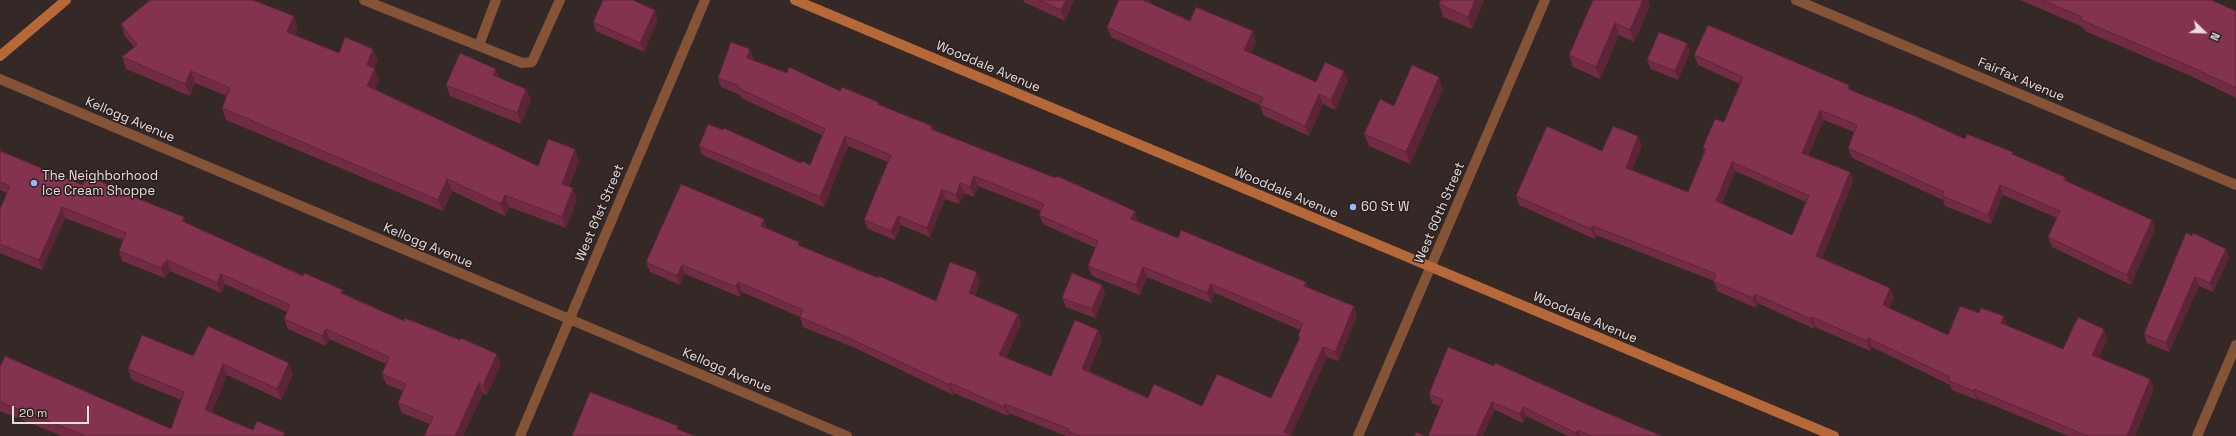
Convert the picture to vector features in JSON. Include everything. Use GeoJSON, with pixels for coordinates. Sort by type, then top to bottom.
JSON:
{"type":"FeatureCollection","features":[{"type":"Feature","properties":{"kind":"street"},"geometry":{"type":"LineString","coordinates":[[0,56],[66,0]]}},
{"type":"Feature","properties":{"kind":"street"},"geometry":{"type":"LineString","coordinates":[[364,0],[522,63],[532,62],[560,0]]}},
{"type":"Feature","properties":{"kind":"street"},"geometry":{"type":"LineString","coordinates":[[478,46],[496,0]]}},
{"type":"Feature","properties":{"kind":"street","name":"West 61st Street"},"geometry":{"type":"LineString","coordinates":[[520,436],[705,0]]}},
{"type":"Feature","properties":{"kind":"street","name":"Wooddale Avenue"},"geometry":{"type":"LineString","coordinates":[[795,0],[1834,436]]}},
{"type":"Feature","properties":{"kind":"street","name":"West 60th Street"},"geometry":{"type":"LineString","coordinates":[[1358,436],[1545,0]]}},
{"type":"Feature","properties":{"kind":"street","name":"Fairfax Avenue"},"geometry":{"type":"LineString","coordinates":[[1796,0],[2236,184]]}},
{"type":"Feature","properties":{"kind":"street","name":"Kellogg Avenue"},"geometry":{"type":"LineString","coordinates":[[0,79],[846,436]]}},
{"type":"Feature","properties":{"kind":"street"},"geometry":{"type":"LineString","coordinates":[[2197,436],[2236,345]]}},
{"type":"Feature","properties":{"kind":"building"},"geometry":{"type":"Polygon","coordinates":[[[150,0],[253,0],[294,16],[287,32],[339,53],[345,37],[373,49],[367,65],[375,69],[367,86],[538,166],[548,139],[575,149],[562,184],[573,188],[562,217],[505,195],[501,204],[447,179],[438,200],[222,108],[230,88],[191,71],[185,84],[122,57],[137,45],[121,24],[150,0]]]}},
{"type":"Feature","properties":{"kind":"building"},"geometry":{"type":"Polygon","coordinates":[[[603,0],[633,0],[655,10],[640,43],[593,22],[603,0]]]}},
{"type":"Feature","properties":{"kind":"building"},"geometry":{"type":"Polygon","coordinates":[[[1039,0],[1066,0],[1061,10],[1039,0]]]}},
{"type":"Feature","properties":{"kind":"building"},"geometry":{"type":"Polygon","coordinates":[[[1119,0],[1143,0],[1190,21],[1196,7],[1253,31],[1244,50],[1316,82],[1325,62],[1344,71],[1331,100],[1319,94],[1305,126],[1260,105],[1263,98],[1107,27],[1119,0]]]}},
{"type":"Feature","properties":{"kind":"building"},"geometry":{"type":"Polygon","coordinates":[[[1441,0],[1475,0],[1468,17],[1439,4],[1441,0]]]}},
{"type":"Feature","properties":{"kind":"building"},"geometry":{"type":"Polygon","coordinates":[[[1593,0],[1643,0],[1630,30],[1615,23],[1596,67],[1569,55],[1593,0]]]}},
{"type":"Feature","properties":{"kind":"building"},"geometry":{"type":"Polygon","coordinates":[[[2042,0],[2211,0],[2236,11],[2236,88],[2189,66],[2081,20],[2082,17],[2042,0]]]}},
{"type":"Feature","properties":{"kind":"building"},"geometry":{"type":"Polygon","coordinates":[[[1708,25],[1849,85],[1848,89],[1915,116],[1965,139],[1967,134],[2013,152],[2012,154],[2065,177],[2064,180],[2152,220],[2127,275],[2048,237],[2060,211],[2000,185],[1988,215],[1942,196],[1944,192],[1848,148],[1857,125],[1820,110],[1802,153],[1850,172],[1816,256],[1890,288],[1883,305],[1948,335],[1960,306],[1979,313],[1981,308],[2004,316],[2001,323],[2063,349],[2078,317],[2104,329],[2092,355],[2150,379],[2127,436],[2088,436],[1974,389],[1973,391],[1948,380],[1950,377],[1868,338],[1867,341],[1812,317],[1811,319],[1755,294],[1753,298],[1713,281],[1716,274],[1593,226],[1591,229],[1516,196],[1547,126],[1602,151],[1613,126],[1638,136],[1626,168],[1688,192],[1706,149],[1703,147],[1715,119],[1724,122],[1743,77],[1694,55],[1708,25]],[[1732,162],[1716,201],[1792,235],[1809,196],[1732,162]]]}},
{"type":"Feature","properties":{"kind":"building"},"geometry":{"type":"Polygon","coordinates":[[[1659,32],[1687,43],[1675,71],[1647,60],[1659,32]]]}},
{"type":"Feature","properties":{"kind":"building"},"geometry":{"type":"Polygon","coordinates":[[[731,42],[750,49],[747,58],[787,73],[789,67],[840,91],[842,87],[878,102],[877,104],[932,126],[931,129],[1056,178],[1057,176],[1135,211],[1131,219],[1178,238],[1181,230],[1306,282],[1304,286],[1354,306],[1335,352],[1323,347],[1284,432],[1293,436],[1080,436],[1068,431],[1069,429],[1005,404],[1004,407],[950,383],[950,385],[800,317],[803,310],[738,282],[736,287],[682,265],[677,276],[646,262],[681,184],[764,219],[761,226],[799,242],[798,245],[878,278],[879,276],[936,301],[950,262],[977,272],[969,293],[1018,314],[999,355],[1051,376],[1075,320],[1098,330],[1082,369],[1148,398],[1154,384],[1202,406],[1217,374],[1271,398],[1300,337],[1298,336],[1303,323],[1211,284],[1207,293],[1143,267],[1136,285],[1088,266],[1098,241],[1039,215],[1044,204],[974,176],[970,187],[960,183],[956,195],[942,189],[927,228],[898,216],[891,231],[864,220],[891,155],[845,136],[820,197],[699,146],[708,124],[723,130],[724,128],[801,163],[802,161],[810,165],[825,129],[738,88],[739,86],[718,78],[731,42]]]}},
{"type":"Feature","properties":{"kind":"building"},"geometry":{"type":"Polygon","coordinates":[[[460,53],[496,69],[493,75],[526,89],[517,113],[446,85],[460,53]]]}},
{"type":"Feature","properties":{"kind":"building"},"geometry":{"type":"Polygon","coordinates":[[[1412,65],[1439,77],[1406,152],[1364,134],[1380,99],[1394,106],[1412,65]]]}},
{"type":"Feature","properties":{"kind":"building"},"geometry":{"type":"Polygon","coordinates":[[[0,151],[83,185],[86,176],[130,193],[129,195],[184,217],[182,221],[303,276],[304,273],[343,290],[341,293],[404,321],[405,318],[460,340],[461,338],[497,354],[483,385],[479,383],[455,436],[424,436],[433,417],[398,403],[406,384],[382,374],[389,357],[326,329],[322,336],[284,319],[290,305],[221,274],[217,283],[167,260],[161,268],[119,251],[126,233],[62,207],[39,260],[0,244],[0,209],[10,186],[0,182],[0,151]]]}},
{"type":"Feature","properties":{"kind":"building"},"geometry":{"type":"Polygon","coordinates":[[[2186,233],[2192,236],[2193,233],[2226,249],[2210,283],[2195,277],[2166,343],[2144,334],[2186,233]]]}},
{"type":"Feature","properties":{"kind":"building"},"geometry":{"type":"Polygon","coordinates":[[[1072,273],[1102,285],[1092,309],[1062,298],[1072,273]]]}},
{"type":"Feature","properties":{"kind":"building"},"geometry":{"type":"Polygon","coordinates":[[[208,326],[289,363],[277,389],[223,364],[205,410],[253,430],[257,421],[285,433],[283,436],[86,436],[0,402],[0,365],[5,356],[171,429],[184,392],[128,369],[142,335],[193,356],[208,326]]]}},
{"type":"Feature","properties":{"kind":"building"},"geometry":{"type":"Polygon","coordinates":[[[1448,347],[1494,366],[1495,363],[1662,436],[1591,436],[1578,430],[1576,433],[1523,407],[1520,414],[1492,402],[1476,436],[1428,436],[1443,400],[1429,394],[1448,347]]]}},
{"type":"Feature","properties":{"kind":"building"},"geometry":{"type":"Polygon","coordinates":[[[590,392],[678,426],[677,429],[695,436],[572,436],[590,392]]]}},
{"type":"Feature","properties":{"kind":"building"},"geometry":{"type":"Polygon","coordinates":[[[1416,432],[1425,436],[1414,436],[1416,432]]]}},
{"type":"Feature","properties":{"kind":"place","name":"The Neighborhood Ice Cream Shoppe"},"geometry":{"type":"Point","coordinates":[34,183]}},
{"type":"Feature","properties":{"kind":"place","name":"60 St W"},"geometry":{"type":"Point","coordinates":[1353,207]}}]}
